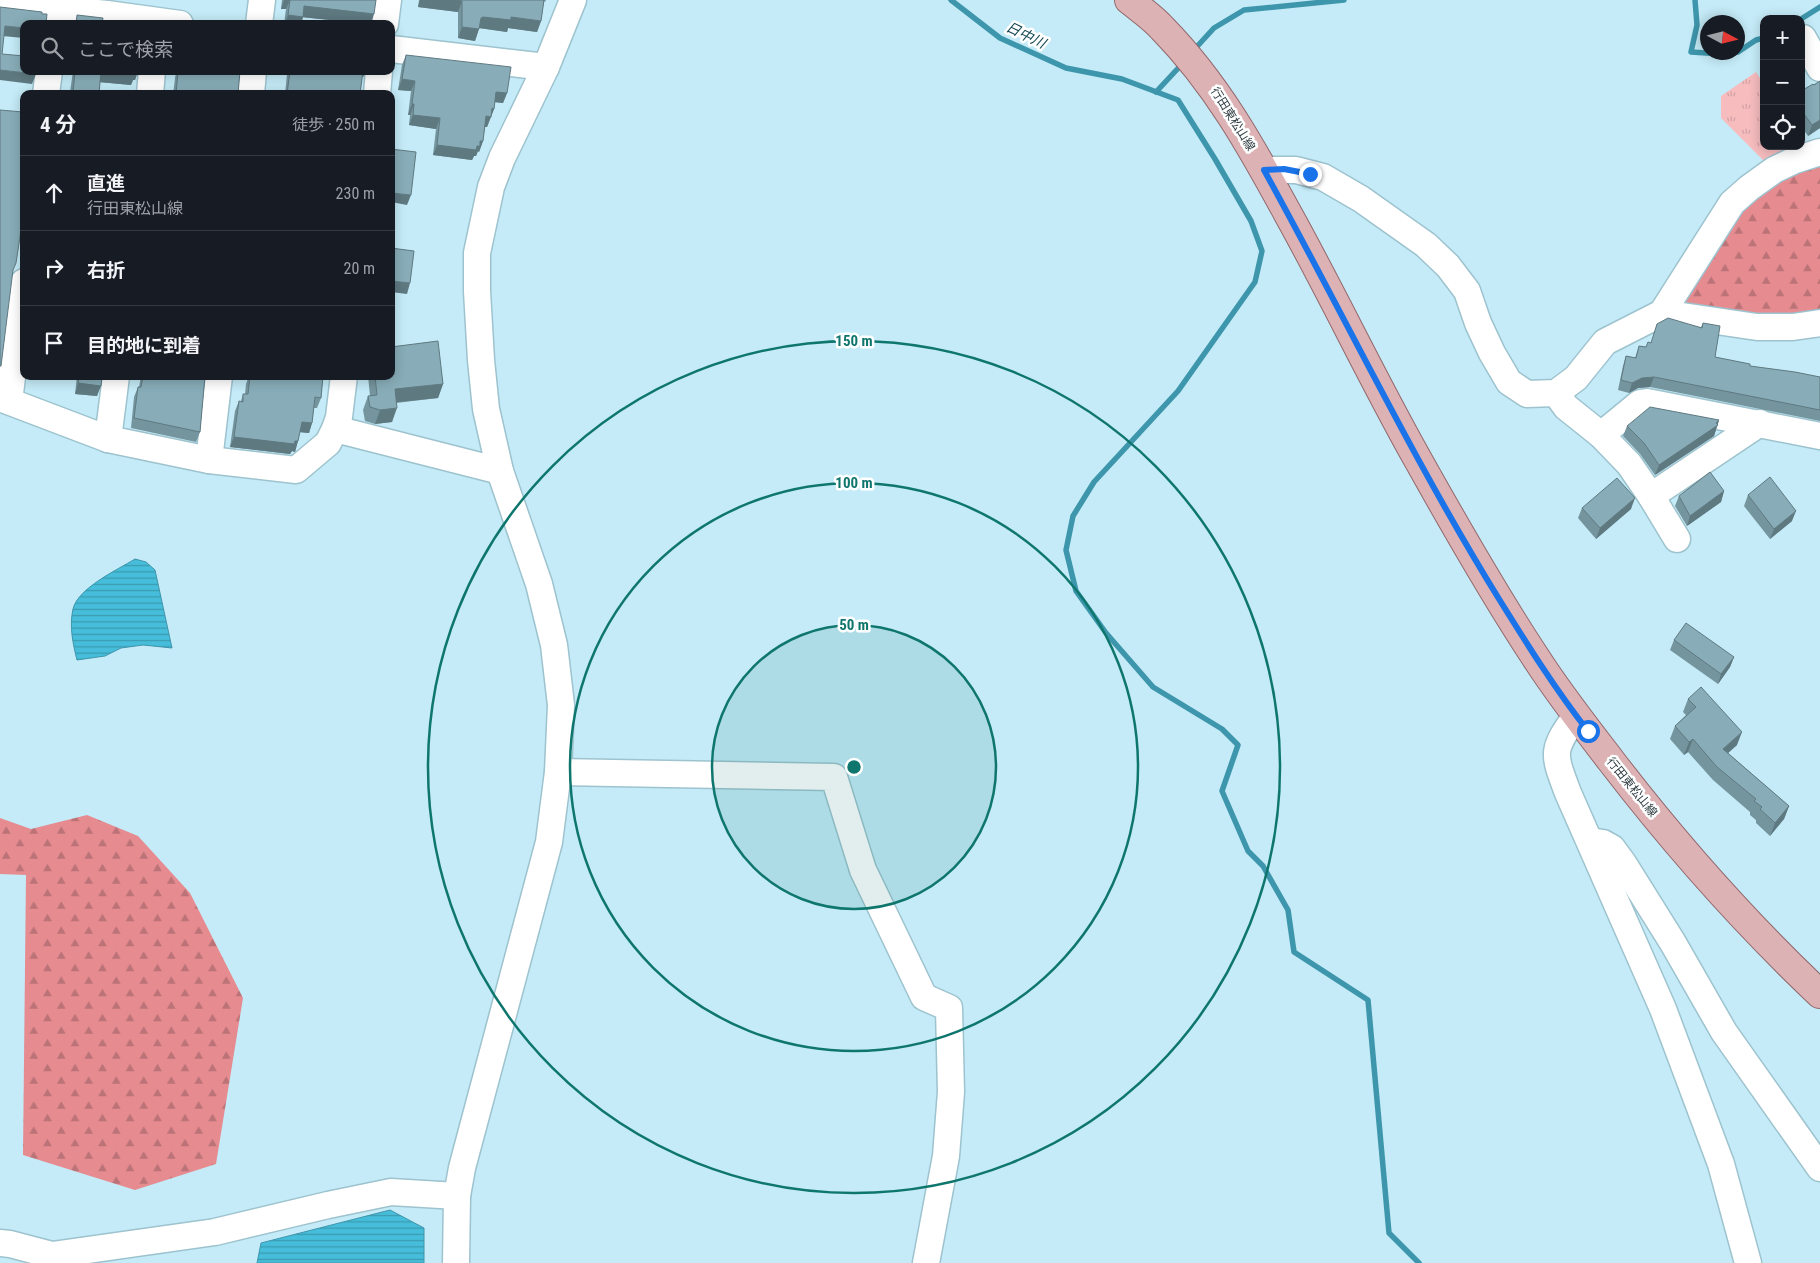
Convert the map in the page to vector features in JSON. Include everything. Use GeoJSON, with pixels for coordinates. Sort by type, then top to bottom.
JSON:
{"type":"FeatureCollection","features":[{"type":"Feature","properties":{"kind":"main road","name":"行田東松山線"},"geometry":{"type":"LineString","coordinates":[[1129,0],[1160,25],[1194,62],[1239,125],[1313,259],[1415,455],[1475,560],[1536,659],[1576,716],[1645,805],[1781,957],[1820,994]]}},
{"type":"Feature","properties":{"kind":"street"},"geometry":{"type":"LineString","coordinates":[[260,20],[262,0]]}},
{"type":"Feature","properties":{"kind":"street"},"geometry":{"type":"LineString","coordinates":[[386,20],[388,0]]}},
{"type":"Feature","properties":{"kind":"street"},"geometry":{"type":"LineString","coordinates":[[456,1263],[457,1196],[462,1168],[549,842],[558,772],[561,705],[554,645],[539,584],[500,471],[486,409],[479,330],[477,253],[491,187],[502,158],[546,66],[573,0]]}},
{"type":"Feature","properties":{"kind":"street"},"geometry":{"type":"LineString","coordinates":[[0,2],[56,16],[108,7],[155,20]]}},
{"type":"Feature","properties":{"kind":"street"},"geometry":{"type":"LineString","coordinates":[[1805,42],[1820,68]]}},
{"type":"Feature","properties":{"kind":"street"},"geometry":{"type":"LineString","coordinates":[[395,49],[546,66]]}},
{"type":"Feature","properties":{"kind":"street"},"geometry":{"type":"LineString","coordinates":[[47,90],[48,75]]}},
{"type":"Feature","properties":{"kind":"street"},"geometry":{"type":"LineString","coordinates":[[150,90],[152,75]]}},
{"type":"Feature","properties":{"kind":"street"},"geometry":{"type":"LineString","coordinates":[[251,90],[253,75]]}},
{"type":"Feature","properties":{"kind":"street"},"geometry":{"type":"LineString","coordinates":[[378,90],[379,75]]}},
{"type":"Feature","properties":{"kind":"street"},"geometry":{"type":"LineString","coordinates":[[1264,170],[1296,170],[1323,177],[1360,198],[1418,239],[1448,266],[1467,291],[1492,353],[1509,382],[1527,394],[1556,393],[1576,378],[1605,342],[1662,313],[1732,203],[1774,170],[1795,160],[1820,152]]}},
{"type":"Feature","properties":{"kind":"street"},"geometry":{"type":"LineString","coordinates":[[20,307],[5,399],[108,439],[209,460],[296,470],[328,443],[339,417],[344,380]]}},
{"type":"Feature","properties":{"kind":"street"},"geometry":{"type":"LineString","coordinates":[[1662,313],[1757,327],[1793,327],[1820,323]]}},
{"type":"Feature","properties":{"kind":"street"},"geometry":{"type":"LineString","coordinates":[[108,439],[115,380]]}},
{"type":"Feature","properties":{"kind":"street"},"geometry":{"type":"LineString","coordinates":[[209,460],[219,380]]}},
{"type":"Feature","properties":{"kind":"street"},"geometry":{"type":"LineString","coordinates":[[1556,393],[1566,407],[1601,435],[1628,464],[1651,496],[1677,540]]}},
{"type":"Feature","properties":{"kind":"street"},"geometry":{"type":"LineString","coordinates":[[1601,435],[1640,404],[1647,402],[1820,436]]}},
{"type":"Feature","properties":{"kind":"street"},"geometry":{"type":"LineString","coordinates":[[1651,496],[1760,423]]}},
{"type":"Feature","properties":{"kind":"street"},"geometry":{"type":"LineString","coordinates":[[335,429],[500,471]]}},
{"type":"Feature","properties":{"kind":"street"},"geometry":{"type":"LineString","coordinates":[[1576,716],[1561,737],[1557,748],[1556,763],[1664,1009],[1721,1164],[1748,1263]]}},
{"type":"Feature","properties":{"kind":"street"},"geometry":{"type":"LineString","coordinates":[[558,772],[834,777],[863,870],[924,997],[949,1008],[951,1092],[946,1156],[926,1263]]}},
{"type":"Feature","properties":{"kind":"street"},"geometry":{"type":"LineString","coordinates":[[1590,841],[1603,843],[1612,848],[1623,863],[1673,943],[1724,1032],[1820,1168]]}},
{"type":"Feature","properties":{"kind":"street"},"geometry":{"type":"LineString","coordinates":[[0,1243],[10,1244],[55,1259],[215,1232],[391,1192],[457,1196]]}},
{"type":"Feature","properties":{"kind":"green space"},"geometry":{"type":"Polygon","coordinates":[[[1756,72],[1760,78],[1760,150],[1791,150],[1769,166],[1721,118],[1721,96],[1756,72]]]}},
{"type":"Feature","properties":{"kind":"green space"},"geometry":{"type":"Polygon","coordinates":[[[1820,161],[1820,315],[1764,320],[1679,306],[1722,234],[1750,202],[1792,169],[1820,161]]]}},
{"type":"Feature","properties":{"kind":"green space"},"geometry":{"type":"Polygon","coordinates":[[[87,815],[138,836],[190,893],[243,998],[216,1164],[135,1190],[23,1155],[26,875],[0,874],[0,818],[31,829],[87,815]]]}},
{"type":"Feature","properties":{"kind":"water"},"geometry":{"type":"Polygon","coordinates":[[[135,559],[146,562],[155,570],[172,648],[143,645],[121,648],[105,656],[77,660],[71,628],[76,601],[99,580],[135,559]]]}},
{"type":"Feature","properties":{"kind":"water"},"geometry":{"type":"Polygon","coordinates":[[[390,1210],[424,1228],[424,1263],[257,1263],[261,1243],[390,1210]]]}},
{"type":"Feature","properties":{"kind":"building"},"geometry":{"type":"Polygon","coordinates":[[[290,0],[376,0],[374,14],[304,6],[303,17],[288,15],[290,0]]]}},
{"type":"Feature","properties":{"kind":"building"},"geometry":{"type":"Polygon","coordinates":[[[456,0],[544,0],[541,21],[511,17],[511,20],[483,17],[481,18],[479,29],[462,27],[462,1],[456,0]]]}},
{"type":"Feature","properties":{"kind":"building"},"geometry":{"type":"Polygon","coordinates":[[[0,7],[47,14],[46,20],[20,20],[20,28],[5,26],[2,54],[20,56],[20,72],[0,70],[0,7]]]}},
{"type":"Feature","properties":{"kind":"building"},"geometry":{"type":"Polygon","coordinates":[[[77,15],[103,18],[103,20],[76,20],[77,15]]]}},
{"type":"Feature","properties":{"kind":"building"},"geometry":{"type":"Polygon","coordinates":[[[406,55],[511,67],[507,93],[496,92],[491,117],[486,116],[483,141],[480,141],[480,146],[477,146],[476,150],[437,145],[440,118],[413,115],[414,104],[412,104],[415,81],[402,79],[406,55]]]}},
{"type":"Feature","properties":{"kind":"building"},"geometry":{"type":"Polygon","coordinates":[[[75,75],[101,75],[99,90],[73,90],[75,75]]]}},
{"type":"Feature","properties":{"kind":"building"},"geometry":{"type":"Polygon","coordinates":[[[178,75],[240,75],[238,90],[176,90],[178,75]]]}},
{"type":"Feature","properties":{"kind":"building"},"geometry":{"type":"Polygon","coordinates":[[[289,75],[362,75],[361,90],[288,90],[289,75]]]}},
{"type":"Feature","properties":{"kind":"building"},"geometry":{"type":"Polygon","coordinates":[[[1820,81],[1820,120],[1812,125],[1805,115],[1805,89],[1820,81]]]}},
{"type":"Feature","properties":{"kind":"building"},"geometry":{"type":"Polygon","coordinates":[[[0,110],[20,112],[20,237],[13,270],[0,366],[0,110]]]}},
{"type":"Feature","properties":{"kind":"building"},"geometry":{"type":"Polygon","coordinates":[[[395,149],[416,152],[411,195],[395,193],[395,149]]]}},
{"type":"Feature","properties":{"kind":"building"},"geometry":{"type":"Polygon","coordinates":[[[395,249],[414,251],[410,283],[395,281],[395,249]]]}},
{"type":"Feature","properties":{"kind":"building"},"geometry":{"type":"Polygon","coordinates":[[[1668,318],[1702,328],[1703,323],[1720,326],[1715,357],[1750,364],[1750,366],[1820,377],[1820,410],[1654,377],[1642,378],[1632,383],[1621,380],[1626,356],[1636,358],[1639,346],[1646,347],[1648,342],[1651,343],[1657,324],[1668,318]]]}},
{"type":"Feature","properties":{"kind":"building"},"geometry":{"type":"Polygon","coordinates":[[[438,341],[443,384],[395,389],[397,408],[380,410],[370,407],[368,396],[377,395],[375,380],[395,380],[395,346],[438,341]]]}},
{"type":"Feature","properties":{"kind":"building"},"geometry":{"type":"Polygon","coordinates":[[[78,380],[102,380],[101,386],[78,383],[78,380]]]}},
{"type":"Feature","properties":{"kind":"building"},"geometry":{"type":"Polygon","coordinates":[[[142,380],[205,380],[200,432],[134,418],[138,387],[141,387],[142,380]]]}},
{"type":"Feature","properties":{"kind":"building"},"geometry":{"type":"Polygon","coordinates":[[[250,380],[323,380],[321,398],[315,397],[312,423],[302,422],[298,441],[295,441],[294,444],[234,437],[239,401],[243,402],[243,394],[248,394],[250,380]]]}},
{"type":"Feature","properties":{"kind":"building"},"geometry":{"type":"Polygon","coordinates":[[[1650,407],[1719,420],[1716,423],[1718,425],[1659,465],[1644,443],[1627,426],[1650,407]]]}},
{"type":"Feature","properties":{"kind":"building"},"geometry":{"type":"Polygon","coordinates":[[[1710,472],[1724,491],[1690,516],[1679,496],[1710,472]]]}},
{"type":"Feature","properties":{"kind":"building"},"geometry":{"type":"Polygon","coordinates":[[[1770,477],[1796,511],[1774,529],[1748,495],[1770,477]]]}},
{"type":"Feature","properties":{"kind":"building"},"geometry":{"type":"Polygon","coordinates":[[[1617,478],[1635,498],[1600,528],[1582,508],[1617,478]]]}},
{"type":"Feature","properties":{"kind":"building"},"geometry":{"type":"Polygon","coordinates":[[[1686,623],[1734,657],[1721,674],[1674,640],[1686,623]]]}},
{"type":"Feature","properties":{"kind":"building"},"geometry":{"type":"Polygon","coordinates":[[[1701,687],[1742,732],[1723,749],[1789,806],[1775,823],[1760,809],[1762,807],[1754,801],[1756,799],[1717,767],[1693,739],[1689,742],[1675,726],[1696,707],[1688,699],[1701,687]]]}},
{"type":"Feature","properties":{"kind":"waterway","name":"日中川"},"geometry":{"type":"LineString","coordinates":[[951,0],[1000,38],[1066,68],[1122,79],[1178,100],[1251,221],[1262,251],[1255,282],[1178,391],[1094,482],[1073,516],[1066,550],[1076,591],[1106,633],[1153,687],[1222,729],[1238,745],[1222,791],[1248,851],[1263,866],[1288,910],[1294,952],[1368,1000],[1389,1233],[1419,1263]]}},
{"type":"Feature","properties":{"kind":"waterway"},"geometry":{"type":"LineString","coordinates":[[1192,52],[1214,28],[1244,10],[1344,0]]}},
{"type":"Feature","properties":{"kind":"waterway"},"geometry":{"type":"LineString","coordinates":[[1695,0],[1697,25],[1691,52],[1700,53]]}},
{"type":"Feature","properties":{"kind":"waterway"},"geometry":{"type":"LineString","coordinates":[[1805,16],[1820,7]]}},
{"type":"Feature","properties":{"kind":"waterway"},"geometry":{"type":"LineString","coordinates":[[1745,47],[1760,39]]}},
{"type":"Feature","properties":{"kind":"waterway"},"geometry":{"type":"LineString","coordinates":[[1156,92],[1183,63]]}},
{"type":"Feature","properties":{"kind":"route"},"geometry":{"type":"LineString","coordinates":[[1310,174],[1296,170],[1264,170],[1313,259],[1415,455],[1475,560],[1536,659],[1588,731]]}}]}
